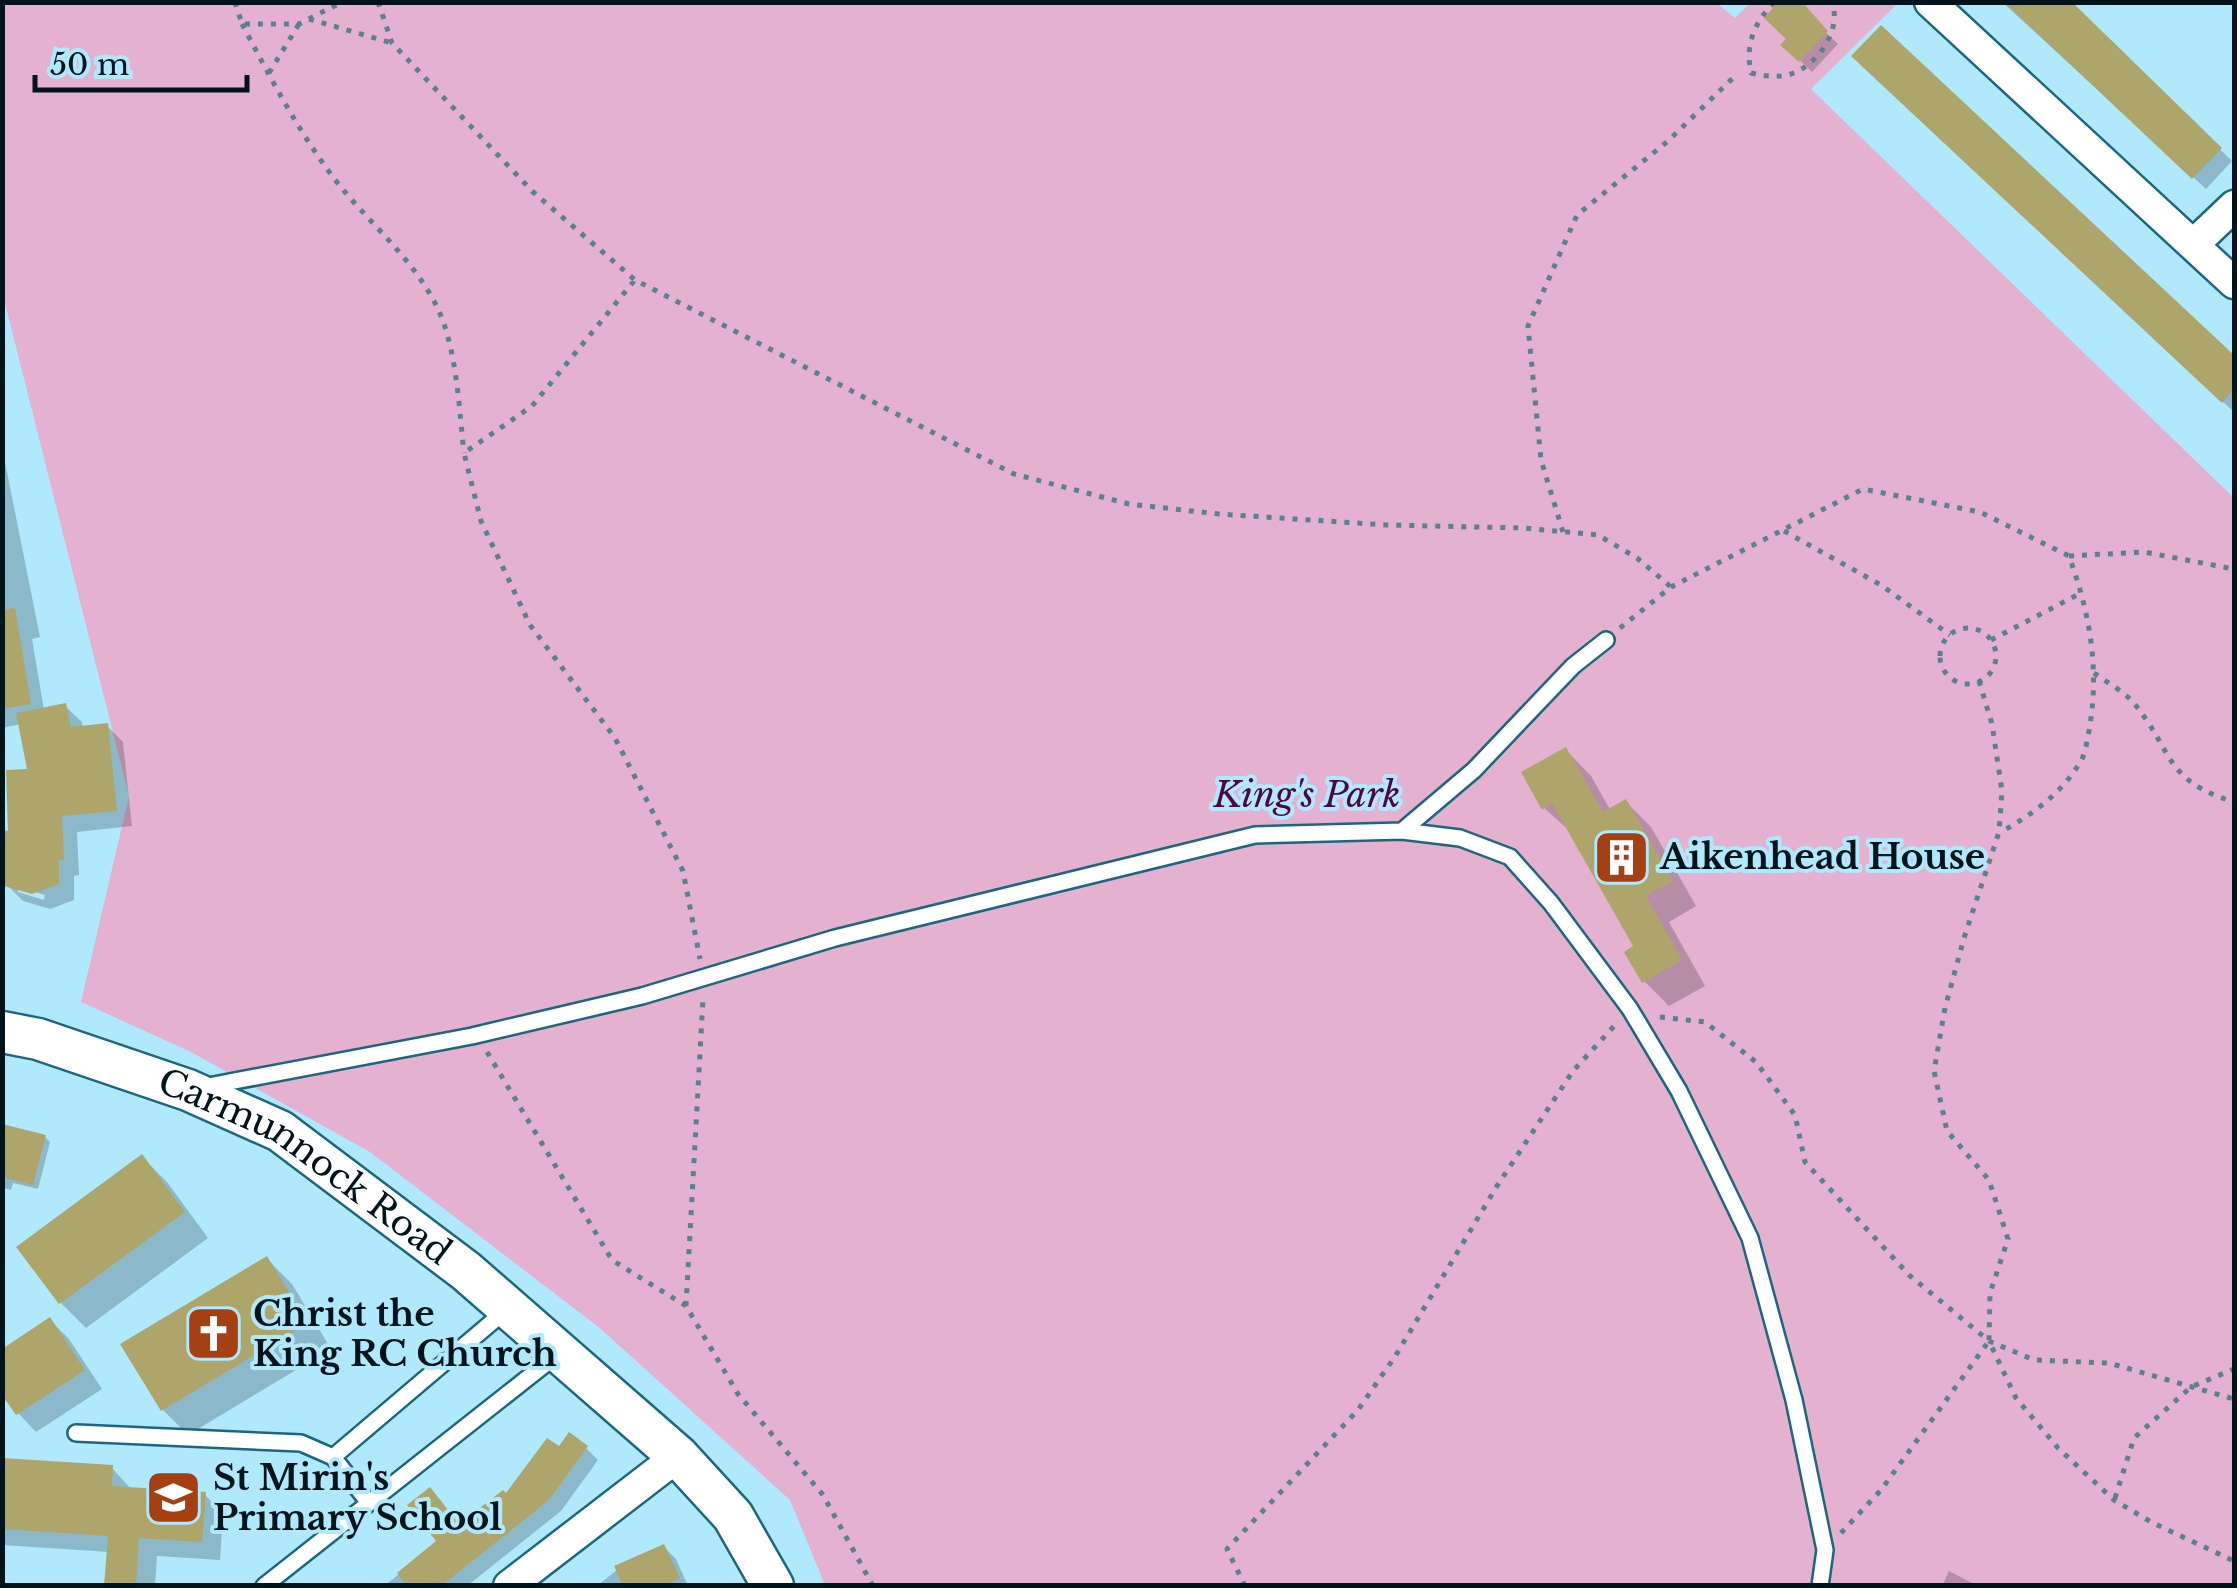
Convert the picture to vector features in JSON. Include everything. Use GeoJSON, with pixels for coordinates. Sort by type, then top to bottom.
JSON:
{"type":"FeatureCollection","features":[{"type":"Feature","properties":{"kind":"main road","name":"Carmunnock Road"},"geometry":{"type":"LineString","coordinates":[[2,1032],[38,1040],[188,1090],[280,1131],[466,1271],[678,1456],[733,1516],[774,1586]]}},
{"type":"Feature","properties":{"kind":"street"},"geometry":{"type":"LineString","coordinates":[[1930,2],[2234,283]]}},
{"type":"Feature","properties":{"kind":"street"},"geometry":{"type":"LineString","coordinates":[[2194,244],[2234,206]]}},
{"type":"Feature","properties":{"kind":"street"},"geometry":{"type":"LineString","coordinates":[[509,1586],[678,1456]]}},
{"type":"Feature","properties":{"kind":"lane"},"geometry":{"type":"LineString","coordinates":[[1402,831],[1474,770],[1573,666],[1606,640]]}},
{"type":"Feature","properties":{"kind":"lane"},"geometry":{"type":"LineString","coordinates":[[188,1090],[477,1034],[642,996],[836,938],[1256,834],[1402,831],[1460,838],[1510,856],[1551,903],[1630,1010],[1679,1092],[1750,1238],[1794,1400],[1825,1550],[1820,1586]]}},
{"type":"Feature","properties":{"kind":"lane"},"geometry":{"type":"LineString","coordinates":[[333,1457],[508,1309]]}},
{"type":"Feature","properties":{"kind":"lane"},"geometry":{"type":"LineString","coordinates":[[264,1586],[558,1354]]}},
{"type":"Feature","properties":{"kind":"lane"},"geometry":{"type":"LineString","coordinates":[[76,1433],[301,1443],[333,1457],[370,1503]]}},
{"type":"Feature","properties":{"kind":"path"},"geometry":{"type":"LineString","coordinates":[[235,2],[242,24],[292,119],[335,180],[383,231],[420,279],[439,312],[456,377],[464,454],[481,521],[530,625],[615,738],[684,871],[704,977],[686,1306]]}},
{"type":"Feature","properties":{"kind":"path"},"geometry":{"type":"LineString","coordinates":[[242,24],[298,24],[342,2]]}},
{"type":"Feature","properties":{"kind":"path"},"geometry":{"type":"LineString","coordinates":[[378,2],[392,43],[532,191],[635,280],[1014,474],[1130,504],[1219,514],[1598,535],[1637,558],[1672,586]]}},
{"type":"Feature","properties":{"kind":"path"},"geometry":{"type":"LineString","coordinates":[[1774,2],[1754,28],[1747,53],[1750,72],[1778,77],[1796,72],[1833,33],[1836,13],[1832,2]]}},
{"type":"Feature","properties":{"kind":"path"},"geometry":{"type":"LineString","coordinates":[[309,19],[392,43]]}},
{"type":"Feature","properties":{"kind":"path"},"geometry":{"type":"LineString","coordinates":[[269,74],[298,24]]}},
{"type":"Feature","properties":{"kind":"path"},"geometry":{"type":"LineString","coordinates":[[1563,532],[1541,460],[1528,326],[1576,215],[1668,141],[1737,74]]}},
{"type":"Feature","properties":{"kind":"path"},"geometry":{"type":"LineString","coordinates":[[464,454],[532,406],[635,280]]}},
{"type":"Feature","properties":{"kind":"path"},"geometry":{"type":"LineString","coordinates":[[1606,640],[1672,586],[1863,489],[1980,512],[2069,556],[2144,552],[2234,569]]}},
{"type":"Feature","properties":{"kind":"path"},"geometry":{"type":"LineString","coordinates":[[1784,531],[1881,584],[1950,635]]}},
{"type":"Feature","properties":{"kind":"path"},"geometry":{"type":"LineString","coordinates":[[1999,832],[2036,812],[2083,758],[2092,715],[2094,648],[2082,592],[2069,556]]}},
{"type":"Feature","properties":{"kind":"path"},"geometry":{"type":"LineString","coordinates":[[1990,640],[2082,592]]}},
{"type":"Feature","properties":{"kind":"path"},"geometry":{"type":"LineString","coordinates":[[1967,628],[1984,633],[1990,640],[1995,663],[1979,681],[1961,683],[1946,673],[1941,649],[1950,635],[1967,628]]}},
{"type":"Feature","properties":{"kind":"path"},"geometry":{"type":"LineString","coordinates":[[2094,673],[2130,699],[2174,770],[2207,794],[2234,802]]}},
{"type":"Feature","properties":{"kind":"path"},"geometry":{"type":"LineString","coordinates":[[1979,681],[1992,724],[2002,792],[1999,832],[1964,938],[1934,1070],[1948,1131],[1989,1180],[2008,1239],[1990,1293],[1989,1342],[2016,1398],[2058,1448],[2114,1500],[2234,1561]]}},
{"type":"Feature","properties":{"kind":"path"},"geometry":{"type":"LineString","coordinates":[[1245,1586],[1228,1549],[1358,1410],[1573,1071],[1630,1010],[1705,1022],[1756,1062],[1795,1115],[1805,1162],[1910,1275],[1989,1342],[2034,1360],[2109,1363],[2234,1399]]}},
{"type":"Feature","properties":{"kind":"path"},"geometry":{"type":"LineString","coordinates":[[477,1034],[612,1260],[686,1306],[738,1394],[822,1495],[873,1586]]}},
{"type":"Feature","properties":{"kind":"path"},"geometry":{"type":"LineString","coordinates":[[1825,1550],[1880,1490],[1989,1342]]}},
{"type":"Feature","properties":{"kind":"path"},"geometry":{"type":"LineString","coordinates":[[2114,1500],[2134,1438],[2191,1387],[2234,1369]]}},
{"type":"Feature","properties":{"kind":"green space","name":"King's Park"},"geometry":{"type":"Polygon","coordinates":[[[1715,2],[1735,18],[1750,3],[1897,4],[1811,89],[2234,498],[2234,1585],[825,1585],[790,1500],[601,1329],[370,1152],[191,1052],[81,1002],[129,796],[3,295],[2,3],[1715,2]]]}},
{"type":"Feature","properties":{"kind":"building"},"geometry":{"type":"Polygon","coordinates":[[[1778,2],[1802,2],[1828,31],[1799,62],[1780,45],[1786,39],[1764,18],[1778,2]]]}},
{"type":"Feature","properties":{"kind":"building"},"geometry":{"type":"Polygon","coordinates":[[[2004,2],[2072,2],[2222,148],[2192,179],[2004,2]]]}},
{"type":"Feature","properties":{"kind":"building"},"geometry":{"type":"Polygon","coordinates":[[[1881,25],[2234,355],[2234,389],[2222,403],[1851,56],[1881,25]]]}},
{"type":"Feature","properties":{"kind":"building"},"geometry":{"type":"Polygon","coordinates":[[[15,608],[31,704],[2,709],[2,610],[15,608]]]}},
{"type":"Feature","properties":{"kind":"building"},"geometry":{"type":"Polygon","coordinates":[[[66,703],[71,727],[108,723],[117,811],[62,816],[64,860],[59,860],[59,884],[32,894],[4,886],[2,829],[8,831],[6,770],[27,769],[16,713],[66,703]]]}},
{"type":"Feature","properties":{"kind":"building","name":"Aikenhead House"},"geometry":{"type":"Polygon","coordinates":[[[1566,747],[1603,812],[1626,799],[1673,881],[1646,896],[1682,960],[1642,983],[1624,952],[1633,946],[1552,803],[1542,810],[1521,772],[1566,747]]]}},
{"type":"Feature","properties":{"kind":"building"},"geometry":{"type":"Polygon","coordinates":[[[2,1124],[46,1135],[33,1185],[2,1177],[2,1124]]]}},
{"type":"Feature","properties":{"kind":"building"},"geometry":{"type":"Polygon","coordinates":[[[142,1154],[185,1212],[59,1304],[16,1247],[142,1154]]]}},
{"type":"Feature","properties":{"kind":"building","name":"Christ the King RC Church"},"geometry":{"type":"Polygon","coordinates":[[[267,1256],[308,1323],[161,1411],[120,1344],[267,1256]]]}},
{"type":"Feature","properties":{"kind":"building"},"geometry":{"type":"Polygon","coordinates":[[[50,1317],[85,1370],[16,1415],[2,1395],[2,1349],[50,1317]]]}},
{"type":"Feature","properties":{"kind":"building"},"geometry":{"type":"Polygon","coordinates":[[[569,1432],[588,1446],[549,1500],[441,1586],[407,1586],[397,1573],[436,1541],[407,1505],[430,1487],[459,1524],[503,1490],[506,1493],[547,1438],[559,1446],[569,1432]]]}},
{"type":"Feature","properties":{"kind":"building"},"geometry":{"type":"Polygon","coordinates":[[[2,1458],[113,1465],[112,1486],[206,1492],[202,1542],[139,1538],[136,1586],[104,1586],[108,1536],[2,1529],[2,1458]]]}},
{"type":"Feature","properties":{"kind":"building"},"geometry":{"type":"Polygon","coordinates":[[[664,1544],[680,1578],[664,1586],[623,1586],[614,1566],[664,1544]]]}},
{"type":"Feature","properties":{"kind":"place","name":"Aikenhead House"},"geometry":{"type":"Point","coordinates":[1621,857]}},
{"type":"Feature","properties":{"kind":"place","name":"Christ the King RC Church"},"geometry":{"type":"Point","coordinates":[214,1334]}},
{"type":"Feature","properties":{"kind":"place","name":"St Mirin's Primary School"},"geometry":{"type":"Point","coordinates":[174,1498]}}]}
